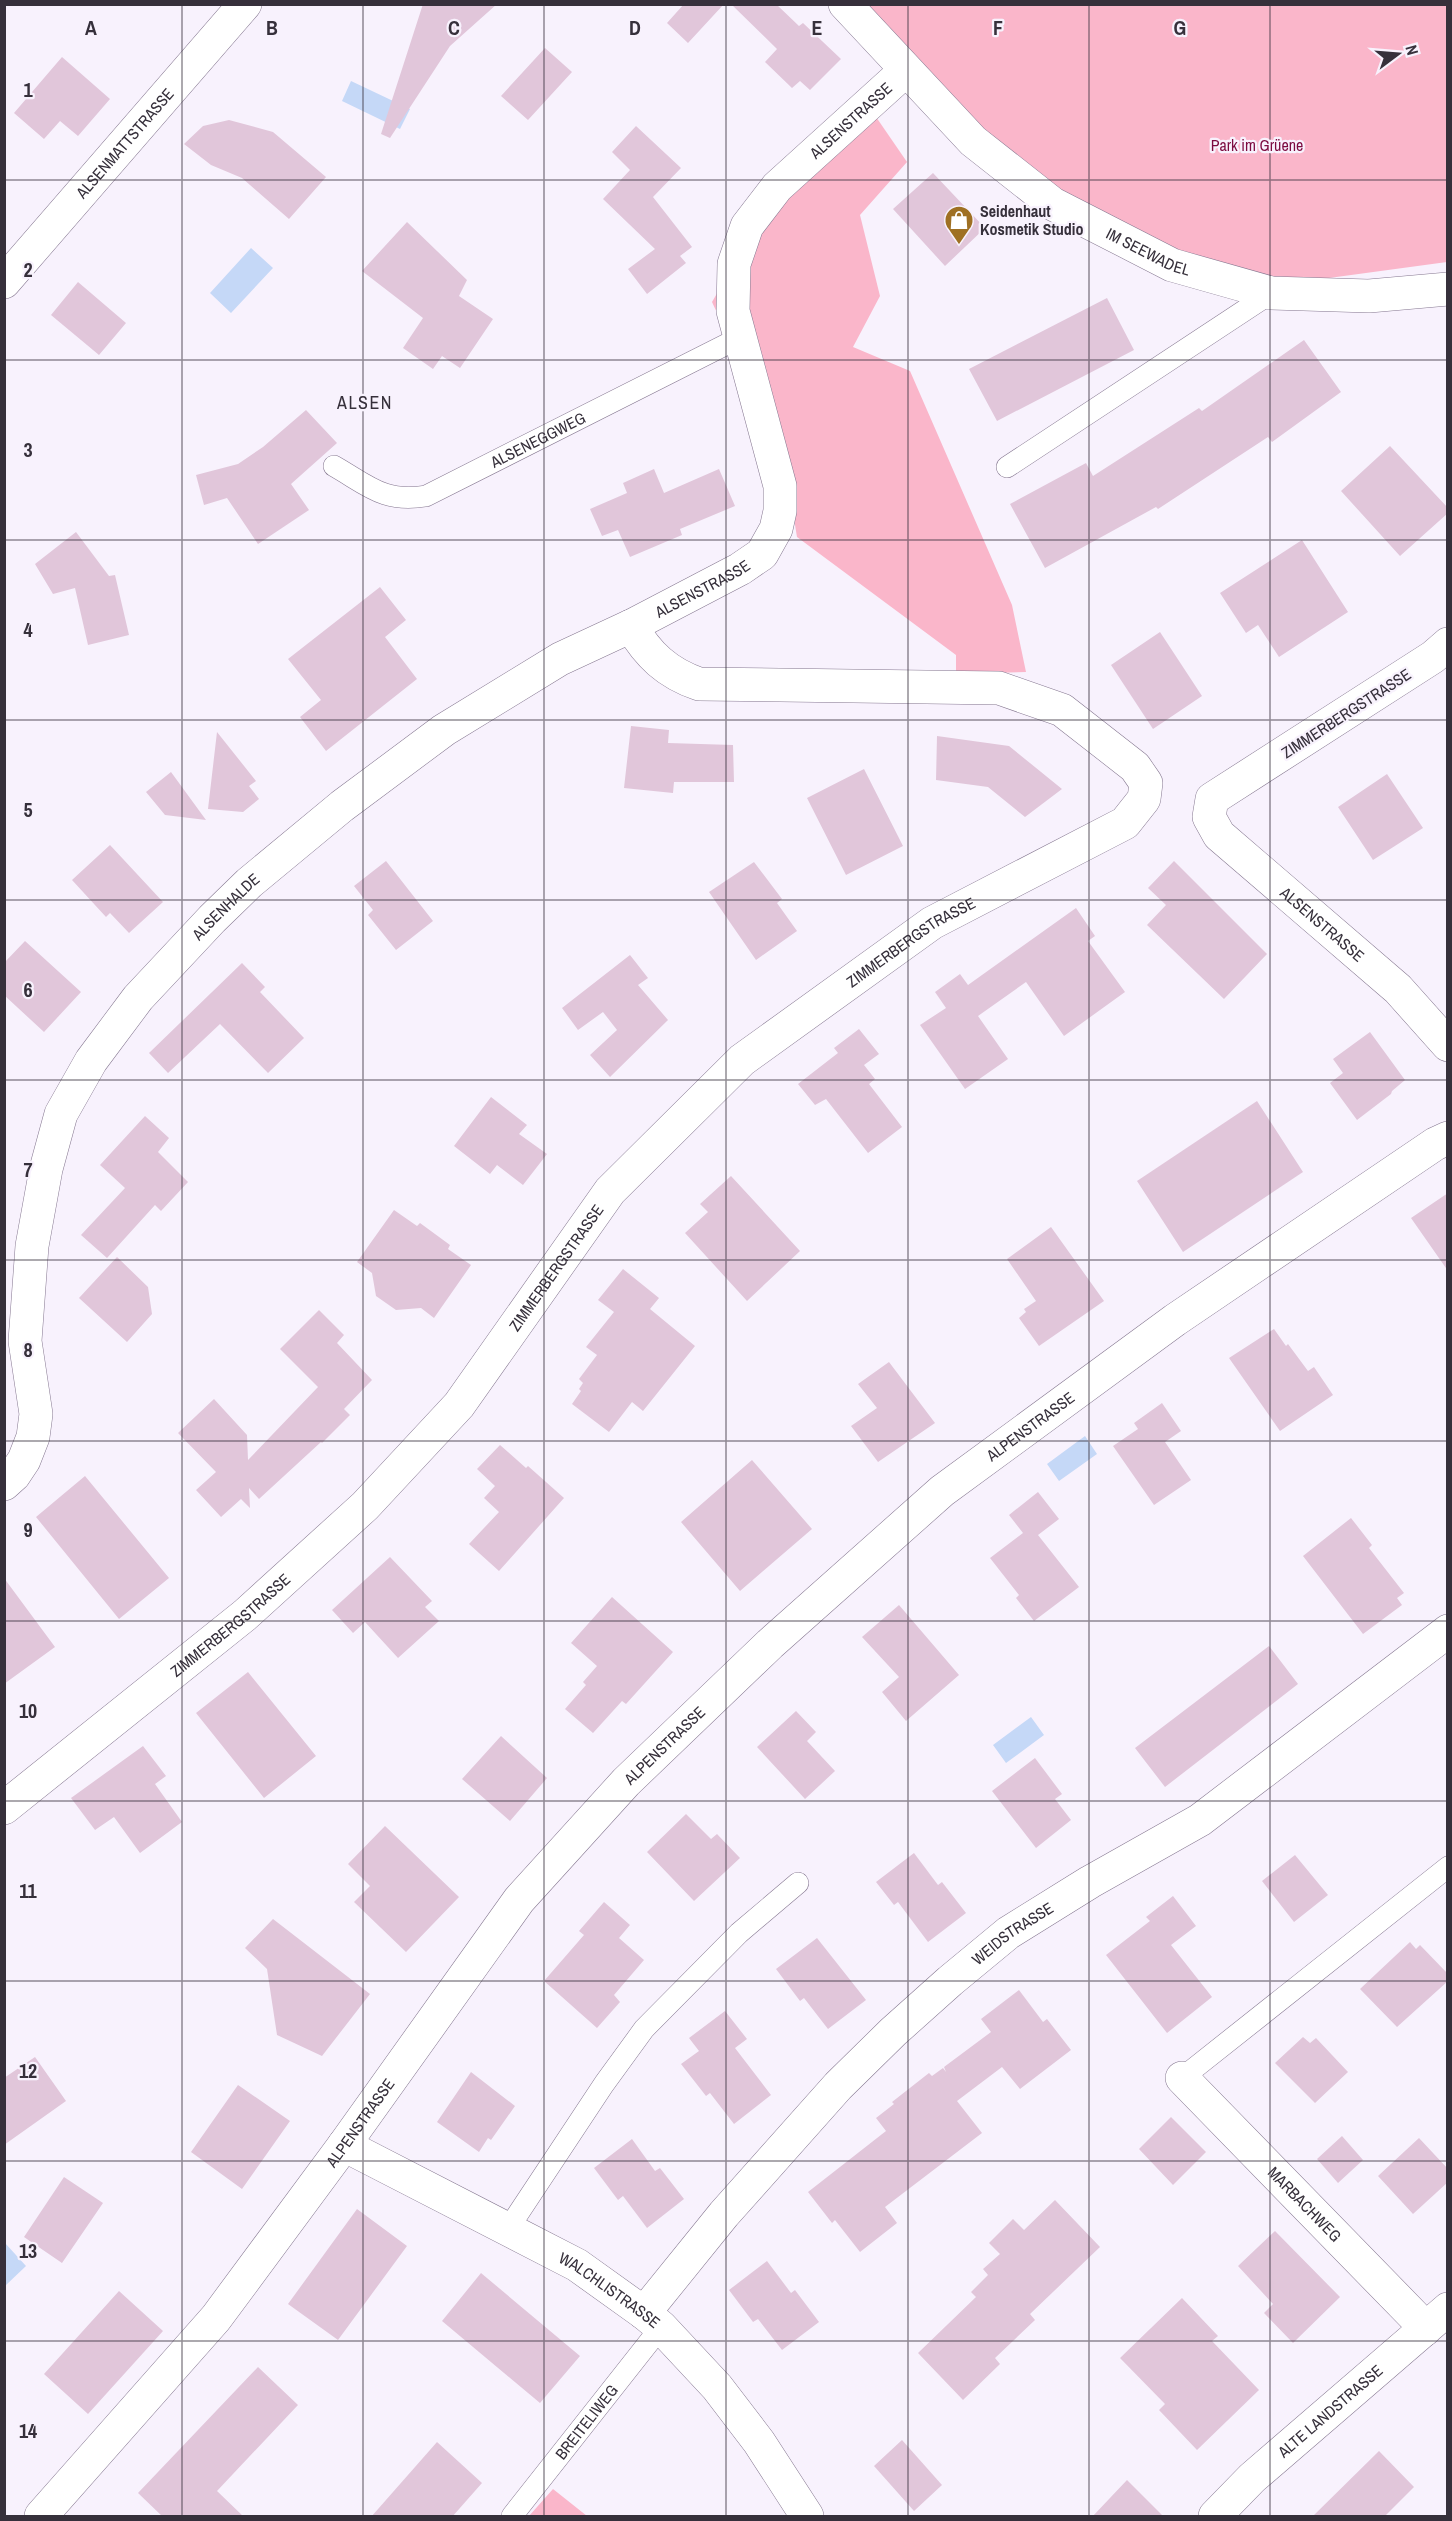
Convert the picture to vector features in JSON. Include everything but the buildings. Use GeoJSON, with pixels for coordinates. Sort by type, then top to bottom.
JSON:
{"type":"FeatureCollection","features":[{"type":"Feature","properties":{"kind":"street","name":"ALSENMATTSTRASSE"},"geometry":{"type":"LineString","coordinates":[[4,282],[245,4]]}},
{"type":"Feature","properties":{"kind":"street","name":"ALSENSTRASSE"},"geometry":{"type":"LineString","coordinates":[[632,626],[740,569],[762,554],[776,529],[780,511],[780,486],[733,311],[734,264],[747,226],[777,187],[905,71],[845,4]]}},
{"type":"Feature","properties":{"kind":"street","name":"IM SEEWADEL"},"geometry":{"type":"LineString","coordinates":[[905,71],[973,141],[1053,204],[1172,265],[1271,293],[1369,296],[1448,290]]}},
{"type":"Feature","properties":{"kind":"street","name":"ZIMMERBERGSTRASSE"},"geometry":{"type":"LineString","coordinates":[[4,1808],[245,1615],[365,1506],[459,1405],[610,1191],[742,1060],[932,923],[1125,823],[1144,799],[1146,783],[1135,767],[1062,710],[999,688],[699,684],[681,678],[663,667],[642,646],[632,626]]}},
{"type":"Feature","properties":{"kind":"street","name":"ALSENHALDE"},"geometry":{"type":"LineString","coordinates":[[4,1484],[14,1475],[24,1460],[33,1437],[36,1414],[15,1342],[46,1169],[61,1114],[91,1061],[138,998],[212,919],[249,883],[342,806],[444,730],[560,659],[632,626]]}},
{"type":"Feature","properties":{"kind":"street","name":"ZIMMERBERGSTRASSE"},"geometry":{"type":"LineString","coordinates":[[1212,799],[1433,657],[1448,644]]}},
{"type":"Feature","properties":{"kind":"street","name":"ALSENSTRASSE"},"geometry":{"type":"LineString","coordinates":[[1212,799],[1209,817],[1219,835],[1398,989],[1448,1045]]}},
{"type":"Feature","properties":{"kind":"street","name":"ALPENSTRASSE"},"geometry":{"type":"LineString","coordinates":[[41,2517],[216,2318],[344,2145],[519,1900],[626,1782],[770,1644],[942,1491],[1175,1320],[1435,1144],[1448,1138]]}},
{"type":"Feature","properties":{"kind":"street","name":"WEIDSTRASSE"},"geometry":{"type":"LineString","coordinates":[[653,2320],[724,2214],[830,2094],[893,2032],[950,1981],[1008,1933],[1090,1882],[1200,1820],[1448,1631]]}},
{"type":"Feature","properties":{"kind":"street","name":"MARBACHWEG"},"geometry":{"type":"LineString","coordinates":[[1182,2078],[1414,2316],[1436,2319]]}},
{"type":"Feature","properties":{"kind":"street","name":"WALCHLISTRASSE"},"geometry":{"type":"LineString","coordinates":[[344,2145],[577,2265],[653,2320],[717,2387],[759,2442],[802,2514]]}},
{"type":"Feature","properties":{"kind":"street","name":"ALTE LANDSTRASSE"},"geometry":{"type":"LineString","coordinates":[[1215,2517],[1252,2478],[1436,2319]]}},
{"type":"Feature","properties":{"kind":"lane"},"geometry":{"type":"LineString","coordinates":[[1007,467],[1271,293]]}},
{"type":"Feature","properties":{"kind":"lane","name":"ALSENEGGWEG"},"geometry":{"type":"LineString","coordinates":[[334,466],[389,497],[407,499],[426,496],[739,338]]}},
{"type":"Feature","properties":{"kind":"lane"},"geometry":{"type":"LineString","coordinates":[[1182,2078],[1448,1867]]}},
{"type":"Feature","properties":{"kind":"lane"},"geometry":{"type":"LineString","coordinates":[[507,2229],[604,2084],[644,2029],[739,1933],[798,1883]]}},
{"type":"Feature","properties":{"kind":"lane","name":"BREITELIWEG"},"geometry":{"type":"LineString","coordinates":[[512,2517],[653,2320]]}},
{"type":"Feature","properties":{"kind":"green space","name":"Park im Grüene"},"geometry":{"type":"Polygon","coordinates":[[[861,5],[1447,5],[1447,262],[1234,291],[1056,205],[861,5]]]}},
{"type":"Feature","properties":{"kind":"green space"},"geometry":{"type":"Polygon","coordinates":[[[874,114],[907,162],[860,215],[880,296],[853,347],[910,371],[1012,605],[1026,672],[956,674],[956,655],[797,537],[784,457],[712,302],[758,223],[874,114]]]}},
{"type":"Feature","properties":{"kind":"green space"},"geometry":{"type":"Polygon","coordinates":[[[553,2489],[587,2516],[529,2516],[553,2489]]]}},
{"type":"Feature","properties":{"kind":"water"},"geometry":{"type":"Polygon","coordinates":[[[351,81],[410,109],[400,129],[342,101],[351,81]]]}},
{"type":"Feature","properties":{"kind":"water"},"geometry":{"type":"Polygon","coordinates":[[[251,248],[273,268],[231,313],[210,293],[251,248]]]}},
{"type":"Feature","properties":{"kind":"water"},"geometry":{"type":"Polygon","coordinates":[[[1085,1436],[1097,1454],[1059,1481],[1047,1464],[1085,1436]]]}},
{"type":"Feature","properties":{"kind":"water"},"geometry":{"type":"Polygon","coordinates":[[[1031,1717],[1044,1735],[1006,1763],[993,1745],[1031,1717]]]}},
{"type":"Feature","properties":{"kind":"water"},"geometry":{"type":"Polygon","coordinates":[[[5,2243],[26,2266],[5,2286],[4,2285],[5,2243]]]}},
{"type":"Feature","properties":{"kind":"place","name":"Seidenhaut Kosmetik Studio"},"geometry":{"type":"Point","coordinates":[959,246]}},
{"type":"Feature","properties":{"kind":"district","name":"ALSEN"},"geometry":{"type":"Point","coordinates":[365,403]}}]}
